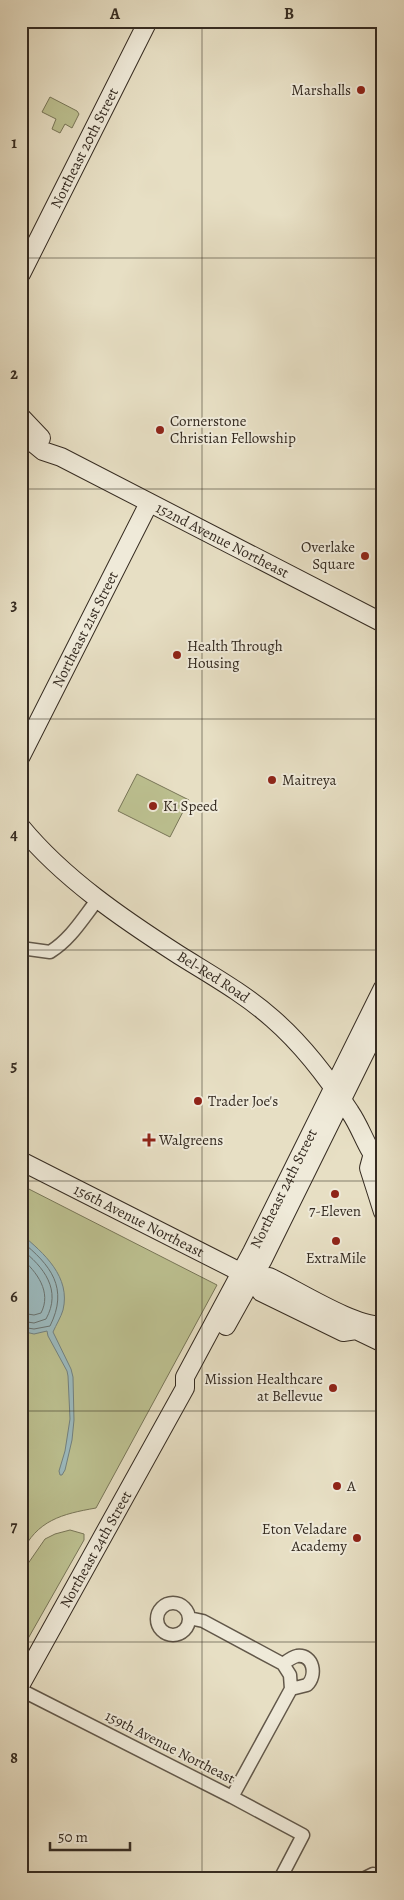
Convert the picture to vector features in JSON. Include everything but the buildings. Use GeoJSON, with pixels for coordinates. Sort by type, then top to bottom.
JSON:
{"type":"FeatureCollection","features":[{"type":"Feature","properties":{"kind":"main road","name":"Northeast 20th Street"},"geometry":{"type":"LineString","coordinates":[[21,274],[148,21]]}},
{"type":"Feature","properties":{"kind":"main road"},"geometry":{"type":"LineString","coordinates":[[21,417],[61,457]]}},
{"type":"Feature","properties":{"kind":"main road"},"geometry":{"type":"LineString","coordinates":[[21,433],[43,451],[61,457]]}},
{"type":"Feature","properties":{"kind":"main road","name":"152nd Avenue Northeast"},"geometry":{"type":"LineString","coordinates":[[61,457],[383,624]]}},
{"type":"Feature","properties":{"kind":"main road","name":"Northeast 21st Street"},"geometry":{"type":"LineString","coordinates":[[21,756],[149,503]]}},
{"type":"Feature","properties":{"kind":"main road","name":"Bel-Red Road"},"geometry":{"type":"LineString","coordinates":[[21,827],[62,870],[98,899],[171,950],[225,983],[271,1017],[298,1042],[338,1093],[378,1162],[369,1168],[383,1212]]}},
{"type":"Feature","properties":{"kind":"main road","name":"Northeast 24th Street"},"geometry":{"type":"LineString","coordinates":[[21,1684],[185,1388],[195,1381],[251,1277],[338,1093],[383,988]]}},
{"type":"Feature","properties":{"kind":"main road","name":"Northeast 24th Street"},"geometry":{"type":"LineString","coordinates":[[338,1093],[383,1016]]}},
{"type":"Feature","properties":{"kind":"main road","name":"156th Avenue Northeast"},"geometry":{"type":"LineString","coordinates":[[21,1161],[251,1277],[271,1278],[383,1343]]}},
{"type":"Feature","properties":{"kind":"main road"},"geometry":{"type":"LineString","coordinates":[[353,1324],[383,1325]]}},
{"type":"Feature","properties":{"kind":"street"},"geometry":{"type":"LineString","coordinates":[[21,948],[50,952],[58,947],[68,938],[98,899]]}},
{"type":"Feature","properties":{"kind":"street"},"geometry":{"type":"LineString","coordinates":[[189,1618],[202,1621],[283,1664],[290,1675],[291,1689],[232,1797]]}},
{"type":"Feature","properties":{"kind":"street"},"geometry":{"type":"LineString","coordinates":[[283,1664],[291,1658],[302,1656],[314,1668],[313,1678],[307,1685],[291,1689]]}},
{"type":"Feature","properties":{"kind":"street","name":"159th Avenue Northeast"},"geometry":{"type":"LineString","coordinates":[[21,1690],[303,1835],[280,1879]]}},
{"type":"Feature","properties":{"kind":"street"},"geometry":{"type":"LineString","coordinates":[[363,1879],[373,1874],[383,1876]]}},
{"type":"Feature","properties":{"kind":"street"},"geometry":{"type":"LineString","coordinates":[[21,1875],[28,1879]]}},
{"type":"Feature","properties":{"kind":"green space"},"geometry":{"type":"Polygon","coordinates":[[[50,97],[77,111],[79,114],[72,128],[65,124],[60,133],[52,129],[56,119],[42,112],[50,97]]]}},
{"type":"Feature","properties":{"kind":"green space","name":"K1 Speed"},"geometry":{"type":"Polygon","coordinates":[[[137,774],[189,800],[170,837],[118,811],[137,774]]]}},
{"type":"Feature","properties":{"kind":"green space"},"geometry":{"type":"Polygon","coordinates":[[[21,1185],[217,1285],[96,1508],[52,1520],[35,1533],[21,1554],[21,1185]]]}},
{"type":"Feature","properties":{"kind":"green space"},"geometry":{"type":"Polygon","coordinates":[[[70,1530],[84,1534],[84,1540],[21,1651],[21,1576],[45,1539],[70,1530]]]}},
{"type":"Feature","properties":{"kind":"water"},"geometry":{"type":"Polygon","coordinates":[[[21,1234],[47,1258],[59,1276],[63,1287],[63,1310],[53,1332],[73,1377],[74,1420],[72,1440],[65,1470],[62,1475],[60,1475],[59,1471],[65,1451],[70,1419],[68,1376],[47,1331],[34,1334],[21,1331],[21,1234]]]}},
{"type":"Feature","properties":{"kind":"place","name":"Marshalls"},"geometry":{"type":"Point","coordinates":[361,90]}},
{"type":"Feature","properties":{"kind":"place","name":"Cornerstone Christian Fellowship"},"geometry":{"type":"Point","coordinates":[160,430]}},
{"type":"Feature","properties":{"kind":"place","name":"Overlake Square"},"geometry":{"type":"Point","coordinates":[365,556]}},
{"type":"Feature","properties":{"kind":"place","name":"Health Through Housing"},"geometry":{"type":"Point","coordinates":[177,655]}},
{"type":"Feature","properties":{"kind":"place","name":"Maitreya"},"geometry":{"type":"Point","coordinates":[272,780]}},
{"type":"Feature","properties":{"kind":"place","name":"K1 Speed"},"geometry":{"type":"Point","coordinates":[153,806]}},
{"type":"Feature","properties":{"kind":"place","name":"Trader Joe's"},"geometry":{"type":"Point","coordinates":[198,1101]}},
{"type":"Feature","properties":{"kind":"place","name":"Walgreens"},"geometry":{"type":"Point","coordinates":[149,1140]}},
{"type":"Feature","properties":{"kind":"place","name":"7-Eleven"},"geometry":{"type":"Point","coordinates":[335,1194]}},
{"type":"Feature","properties":{"kind":"place","name":"ExtraMile"},"geometry":{"type":"Point","coordinates":[336,1241]}},
{"type":"Feature","properties":{"kind":"place","name":"Mission Healthcare at Bellevue"},"geometry":{"type":"Point","coordinates":[333,1388]}},
{"type":"Feature","properties":{"kind":"place","name":"A"},"geometry":{"type":"Point","coordinates":[337,1486]}},
{"type":"Feature","properties":{"kind":"place","name":"Eton Veladare Academy"},"geometry":{"type":"Point","coordinates":[357,1538]}}]}
